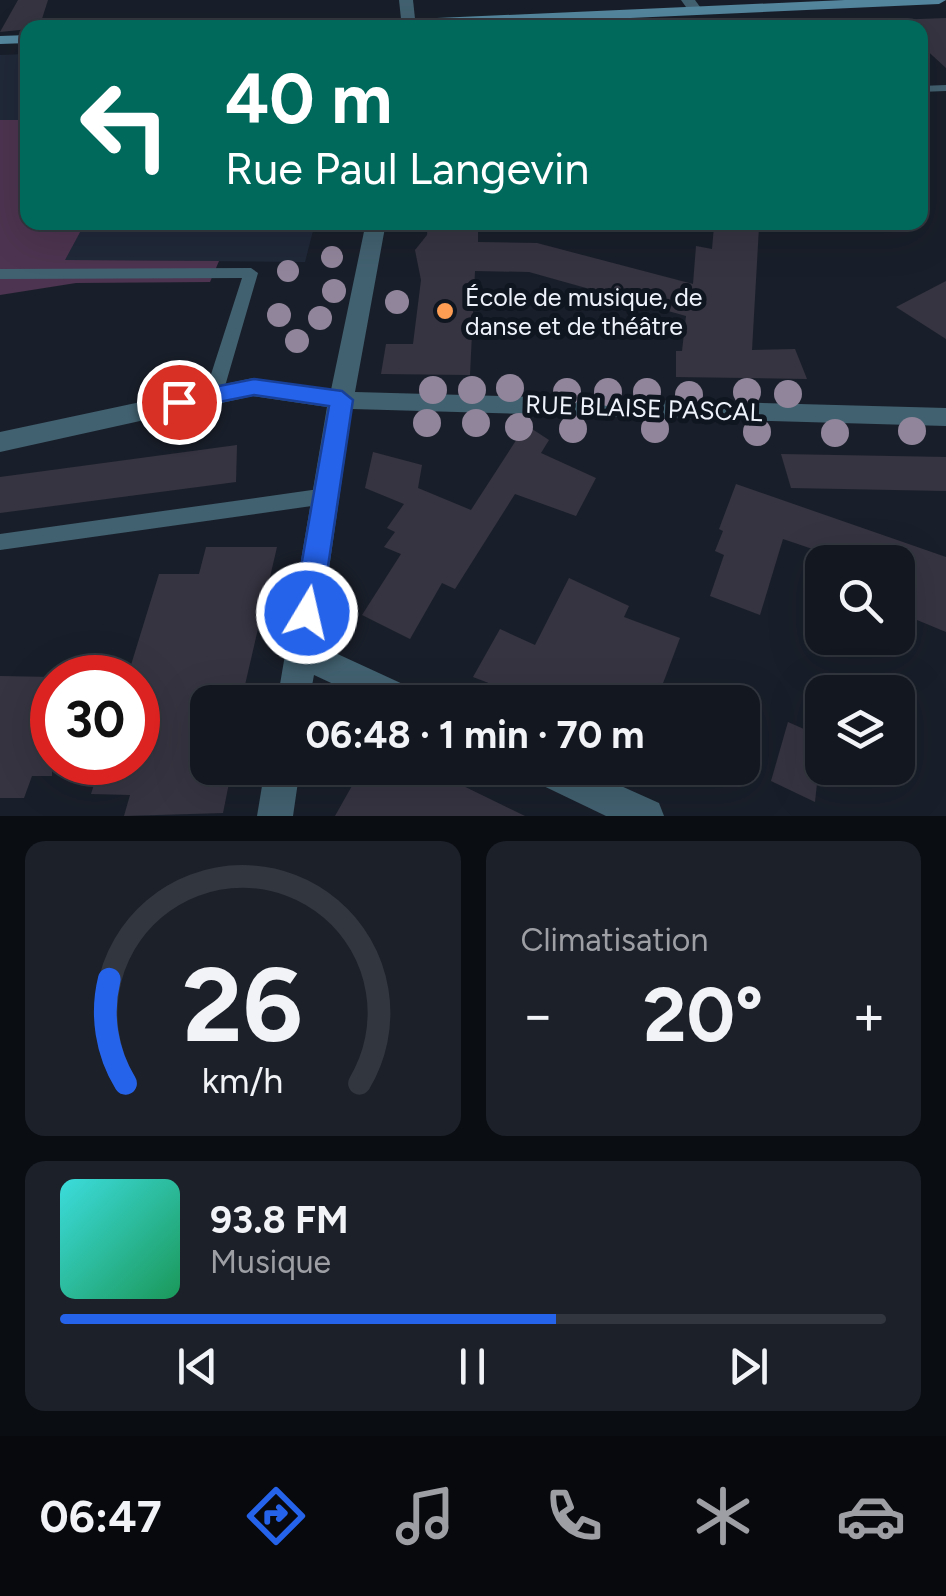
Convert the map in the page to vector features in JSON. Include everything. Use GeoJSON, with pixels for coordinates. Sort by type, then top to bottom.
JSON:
{"type":"FeatureCollection","features":[{"type":"Feature","properties":{"kind":"main road"},"geometry":{"type":"LineString","coordinates":[[479,20],[692,5],[938,0]]}},
{"type":"Feature","properties":{"kind":"street"},"geometry":{"type":"LineString","coordinates":[[296,685],[342,400],[374,230]]}},
{"type":"Feature","properties":{"kind":"street","name":"RUE BLAISE PASCAL"},"geometry":{"type":"LineString","coordinates":[[0,442],[73,430],[214,393],[254,387],[342,400],[946,416]]}},
{"type":"Feature","properties":{"kind":"street"},"geometry":{"type":"LineString","coordinates":[[301,652],[370,685]]}},
{"type":"Feature","properties":{"kind":"street"},"geometry":{"type":"LineString","coordinates":[[275,816],[280,785]]}},
{"type":"Feature","properties":{"kind":"street"},"geometry":{"type":"LineString","coordinates":[[580,785],[646,816]]}},
{"type":"Feature","properties":{"kind":"lane"},"geometry":{"type":"LineString","coordinates":[[0,274],[251,273],[214,393]]}},
{"type":"Feature","properties":{"kind":"lane"},"geometry":{"type":"LineString","coordinates":[[0,542],[326,496]]}},
{"type":"Feature","properties":{"kind":"shaded area"},"geometry":{"type":"Polygon","coordinates":[[[20,54],[20,120],[0,120],[0,55],[20,54]]]}},
{"type":"Feature","properties":{"kind":"shaded area"},"geometry":{"type":"Polygon","coordinates":[[[0,120],[20,120],[20,230],[81,230],[65,260],[219,261],[210,282],[76,283],[0,295],[0,120]]]}},
{"type":"Feature","properties":{"kind":"shaded area"},"geometry":{"type":"Polygon","coordinates":[[[81,230],[313,230],[305,262],[64,260],[81,230]]]}},
{"type":"Feature","properties":{"kind":"building"},"geometry":{"type":"Polygon","coordinates":[[[18,0],[48,0],[42,20],[20,20],[20,30],[0,32],[18,0]]]}},
{"type":"Feature","properties":{"kind":"building"},"geometry":{"type":"Polygon","coordinates":[[[946,18],[946,68],[928,51],[928,20],[894,20],[946,18]]]}},
{"type":"Feature","properties":{"kind":"building"},"geometry":{"type":"Polygon","coordinates":[[[427,230],[478,230],[478,242],[537,243],[693,284],[696,246],[712,249],[714,230],[759,230],[752,350],[795,349],[807,379],[676,377],[676,351],[682,351],[686,316],[529,272],[475,271],[470,375],[381,374],[386,344],[413,344],[421,280],[415,250],[427,230]]]}},
{"type":"Feature","properties":{"kind":"building"},"geometry":{"type":"Polygon","coordinates":[[[946,281],[946,339],[896,307],[946,281]]]}},
{"type":"Feature","properties":{"kind":"building"},"geometry":{"type":"Polygon","coordinates":[[[526,425],[549,440],[541,453],[596,478],[576,516],[515,494],[455,589],[442,583],[410,639],[362,615],[401,554],[384,547],[395,532],[387,528],[404,504],[365,488],[373,452],[422,465],[418,488],[471,510],[526,425]]]}},
{"type":"Feature","properties":{"kind":"building"},"geometry":{"type":"Polygon","coordinates":[[[237,445],[236,482],[0,513],[0,477],[237,445]]]}},
{"type":"Feature","properties":{"kind":"building"},"geometry":{"type":"Polygon","coordinates":[[[781,454],[946,457],[946,491],[791,488],[781,454]]]}},
{"type":"Feature","properties":{"kind":"building"},"geometry":{"type":"Polygon","coordinates":[[[736,484],[911,545],[805,546],[783,539],[760,615],[710,596],[724,555],[715,551],[723,531],[719,529],[736,484]]]}},
{"type":"Feature","properties":{"kind":"building"},"geometry":{"type":"Polygon","coordinates":[[[915,546],[946,557],[946,632],[915,619],[915,546]]]}},
{"type":"Feature","properties":{"kind":"building"},"geometry":{"type":"Polygon","coordinates":[[[206,547],[277,547],[245,685],[190,685],[190,785],[229,785],[223,813],[124,816],[130,795],[91,794],[94,785],[160,785],[160,655],[134,655],[159,574],[199,574],[206,547]]]}},
{"type":"Feature","properties":{"kind":"building"},"geometry":{"type":"Polygon","coordinates":[[[569,578],[629,606],[624,617],[680,638],[662,685],[494,685],[473,677],[500,629],[535,645],[569,578]]]}},
{"type":"Feature","properties":{"kind":"building"},"geometry":{"type":"Polygon","coordinates":[[[0,676],[30,677],[30,782],[24,798],[0,798],[0,676]]]}},
{"type":"Feature","properties":{"kind":"building"},"geometry":{"type":"Polygon","coordinates":[[[788,722],[805,730],[805,785],[817,785],[815,802],[771,781],[788,722]]]}},
{"type":"Feature","properties":{"kind":"building"},"geometry":{"type":"Polygon","coordinates":[[[352,785],[461,785],[525,816],[335,816],[352,785]]]}},
{"type":"Feature","properties":{"kind":"place","name":"École de musique, de danse et de théâtre"},"geometry":{"type":"Point","coordinates":[445,311]}},
{"type":"Feature","properties":{"kind":"route"},"geometry":{"type":"LineString","coordinates":[[179,402],[254,387],[342,400],[307,613]]}}]}
